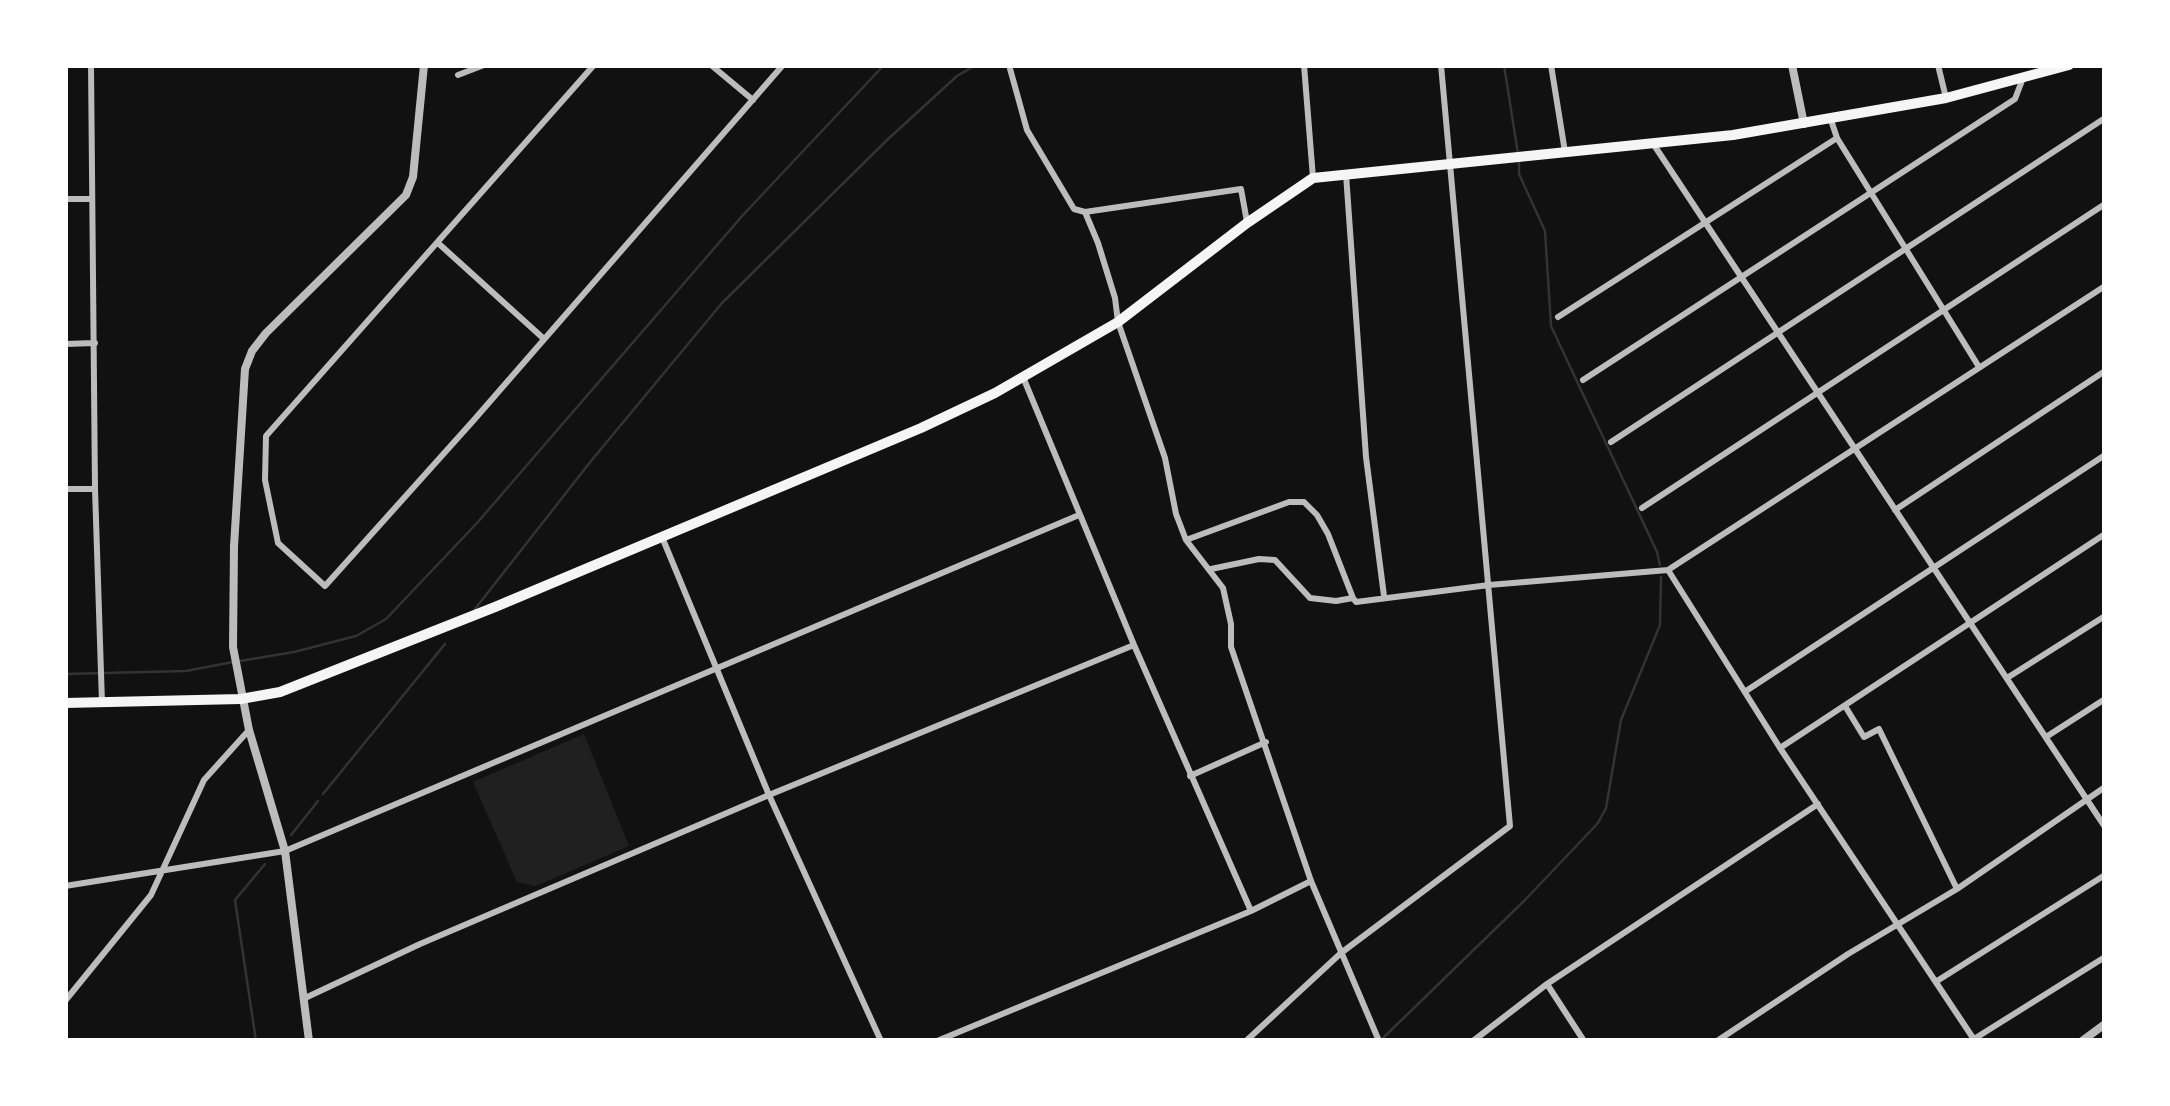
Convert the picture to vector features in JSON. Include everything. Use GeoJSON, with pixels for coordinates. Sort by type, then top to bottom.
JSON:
{"type":"FeatureCollection","features":[{"type":"Feature","properties":{"kind":"main road"},"geometry":{"type":"LineString","coordinates":[[65,703],[241,699],[280,692],[920,428],[1023,377],[1118,322],[1247,223],[1313,178],[1654,145],[1831,120],[1946,98],[2044,68],[2069,65]]}},
{"type":"Feature","properties":{"kind":"street"},"geometry":{"type":"LineString","coordinates":[[91,65],[95,489],[102,704]]}},
{"type":"Feature","properties":{"kind":"street"},"geometry":{"type":"LineString","coordinates":[[310,1041],[285,851],[248,730],[233,647],[234,546],[245,369],[252,351],[266,333],[406,194],[413,177],[424,65]]}},
{"type":"Feature","properties":{"kind":"street"},"geometry":{"type":"LineString","coordinates":[[458,75],[484,65]]}},
{"type":"Feature","properties":{"kind":"street"},"geometry":{"type":"LineString","coordinates":[[594,65],[266,436],[266,480],[278,543],[325,586],[783,65]]}},
{"type":"Feature","properties":{"kind":"street"},"geometry":{"type":"LineString","coordinates":[[710,65],[752,100]]}},
{"type":"Feature","properties":{"kind":"street"},"geometry":{"type":"LineString","coordinates":[[1009,65],[1028,130],[1074,209],[1085,212],[1241,189],[1247,223]]}},
{"type":"Feature","properties":{"kind":"street"},"geometry":{"type":"LineString","coordinates":[[1304,65],[1313,178]]}},
{"type":"Feature","properties":{"kind":"street"},"geometry":{"type":"LineString","coordinates":[[1246,1041],[1341,953],[1510,826],[1442,65]]}},
{"type":"Feature","properties":{"kind":"street"},"geometry":{"type":"LineString","coordinates":[[1550,65],[1566,152]]}},
{"type":"Feature","properties":{"kind":"street"},"geometry":{"type":"LineString","coordinates":[[1792,65],[1804,124]]}},
{"type":"Feature","properties":{"kind":"street"},"geometry":{"type":"LineString","coordinates":[[1938,65],[1946,98]]}},
{"type":"Feature","properties":{"kind":"street"},"geometry":{"type":"LineString","coordinates":[[1583,380],[2015,99],[2024,77]]}},
{"type":"Feature","properties":{"kind":"street"},"geometry":{"type":"LineString","coordinates":[[1611,442],[2105,118]]}},
{"type":"Feature","properties":{"kind":"street"},"geometry":{"type":"LineString","coordinates":[[1831,120],[1837,138],[1979,367]]}},
{"type":"Feature","properties":{"kind":"street"},"geometry":{"type":"LineString","coordinates":[[1558,317],[1837,138]]}},
{"type":"Feature","properties":{"kind":"street"},"geometry":{"type":"LineString","coordinates":[[1654,145],[2105,828]]}},
{"type":"Feature","properties":{"kind":"street"},"geometry":{"type":"LineString","coordinates":[[1346,173],[1366,456],[1384,596]]}},
{"type":"Feature","properties":{"kind":"street"},"geometry":{"type":"LineString","coordinates":[[65,199],[92,199]]}},
{"type":"Feature","properties":{"kind":"street"},"geometry":{"type":"LineString","coordinates":[[1642,508],[2105,204]]}},
{"type":"Feature","properties":{"kind":"street"},"geometry":{"type":"LineString","coordinates":[[1085,212],[1165,458],[1176,514],[1186,540],[1222,588],[1231,624],[1230,647],[1311,881],[1379,1041]]}},
{"type":"Feature","properties":{"kind":"street"},"geometry":{"type":"LineString","coordinates":[[438,243],[544,338]]}},
{"type":"Feature","properties":{"kind":"street"},"geometry":{"type":"LineString","coordinates":[[1186,540],[1289,502],[1304,502],[1328,534],[1356,602],[1489,585],[1668,570],[2105,286]]}},
{"type":"Feature","properties":{"kind":"street"},"geometry":{"type":"LineString","coordinates":[[65,344],[94,344]]}},
{"type":"Feature","properties":{"kind":"street"},"geometry":{"type":"LineString","coordinates":[[1895,510],[2105,372]]}},
{"type":"Feature","properties":{"kind":"street"},"geometry":{"type":"LineString","coordinates":[[1023,377],[1250,910]]}},
{"type":"Feature","properties":{"kind":"street"},"geometry":{"type":"LineString","coordinates":[[1746,691],[2105,455]]}},
{"type":"Feature","properties":{"kind":"street"},"geometry":{"type":"LineString","coordinates":[[65,490],[95,489]]}},
{"type":"Feature","properties":{"kind":"street"},"geometry":{"type":"LineString","coordinates":[[65,886],[285,851],[1079,515]]}},
{"type":"Feature","properties":{"kind":"street"},"geometry":{"type":"LineString","coordinates":[[1780,748],[2105,534]]}},
{"type":"Feature","properties":{"kind":"street"},"geometry":{"type":"LineString","coordinates":[[661,536],[770,795],[881,1041]]}},
{"type":"Feature","properties":{"kind":"street"},"geometry":{"type":"LineString","coordinates":[[1211,569],[1259,559],[1275,560],[1310,598],[1353,598]]}},
{"type":"Feature","properties":{"kind":"street"},"geometry":{"type":"LineString","coordinates":[[1668,570],[1780,748],[1975,1040],[2105,957]]}},
{"type":"Feature","properties":{"kind":"street"},"geometry":{"type":"LineString","coordinates":[[2006,678],[2105,616]]}},
{"type":"Feature","properties":{"kind":"street"},"geometry":{"type":"LineString","coordinates":[[303,999],[420,944],[1134,645]]}},
{"type":"Feature","properties":{"kind":"street"},"geometry":{"type":"LineString","coordinates":[[2046,737],[2105,699]]}},
{"type":"Feature","properties":{"kind":"street"},"geometry":{"type":"LineString","coordinates":[[1845,706],[1864,737],[1880,729],[1957,888]]}},
{"type":"Feature","properties":{"kind":"street"},"geometry":{"type":"LineString","coordinates":[[65,1002],[151,895],[204,780],[248,730]]}},
{"type":"Feature","properties":{"kind":"street"},"geometry":{"type":"LineString","coordinates":[[1190,776],[1266,742]]}},
{"type":"Feature","properties":{"kind":"street"},"geometry":{"type":"LineString","coordinates":[[1716,1041],[1957,888],[2105,787]]}},
{"type":"Feature","properties":{"kind":"street"},"geometry":{"type":"LineString","coordinates":[[1473,1041],[1547,984],[1818,804]]}},
{"type":"Feature","properties":{"kind":"street"},"geometry":{"type":"LineString","coordinates":[[1937,981],[2105,875]]}},
{"type":"Feature","properties":{"kind":"street"},"geometry":{"type":"LineString","coordinates":[[937,1041],[1311,881]]}},
{"type":"Feature","properties":{"kind":"street"},"geometry":{"type":"LineString","coordinates":[[1547,984],[1584,1041]]}},
{"type":"Feature","properties":{"kind":"street"},"geometry":{"type":"LineString","coordinates":[[2082,1041],[2105,1024]]}},
{"type":"Feature","properties":{"kind":"shaded area"},"geometry":{"type":"Polygon","coordinates":[[[584,734],[629,846],[536,886],[517,882],[473,782],[584,734]]]}},
{"type":"Feature","properties":{"kind":"waterway"},"geometry":{"type":"LineString","coordinates":[[240,661],[356,636],[386,619],[477,523],[743,215],[884,65]]}},
{"type":"Feature","properties":{"kind":"waterway"},"geometry":{"type":"LineString","coordinates":[[475,609],[722,303],[886,141],[957,76],[976,65]]}},
{"type":"Feature","properties":{"kind":"waterway"},"geometry":{"type":"LineString","coordinates":[[1504,65],[1518,154]]}},
{"type":"Feature","properties":{"kind":"waterway"},"geometry":{"type":"LineString","coordinates":[[1519,162],[1519,174],[1545,231],[1551,326],[1660,565]]}},
{"type":"Feature","properties":{"kind":"waterway"},"geometry":{"type":"LineString","coordinates":[[1382,1039],[1598,823],[1606,808],[1621,720],[1660,625],[1661,577]]}},
{"type":"Feature","properties":{"kind":"waterway"},"geometry":{"type":"LineString","coordinates":[[323,794],[445,644]]}},
{"type":"Feature","properties":{"kind":"waterway"},"geometry":{"type":"LineString","coordinates":[[65,674],[186,671],[233,662]]}},
{"type":"Feature","properties":{"kind":"waterway"},"geometry":{"type":"LineString","coordinates":[[291,835],[318,801]]}},
{"type":"Feature","properties":{"kind":"waterway"},"geometry":{"type":"LineString","coordinates":[[256,1041],[235,900],[265,864]]}}]}
